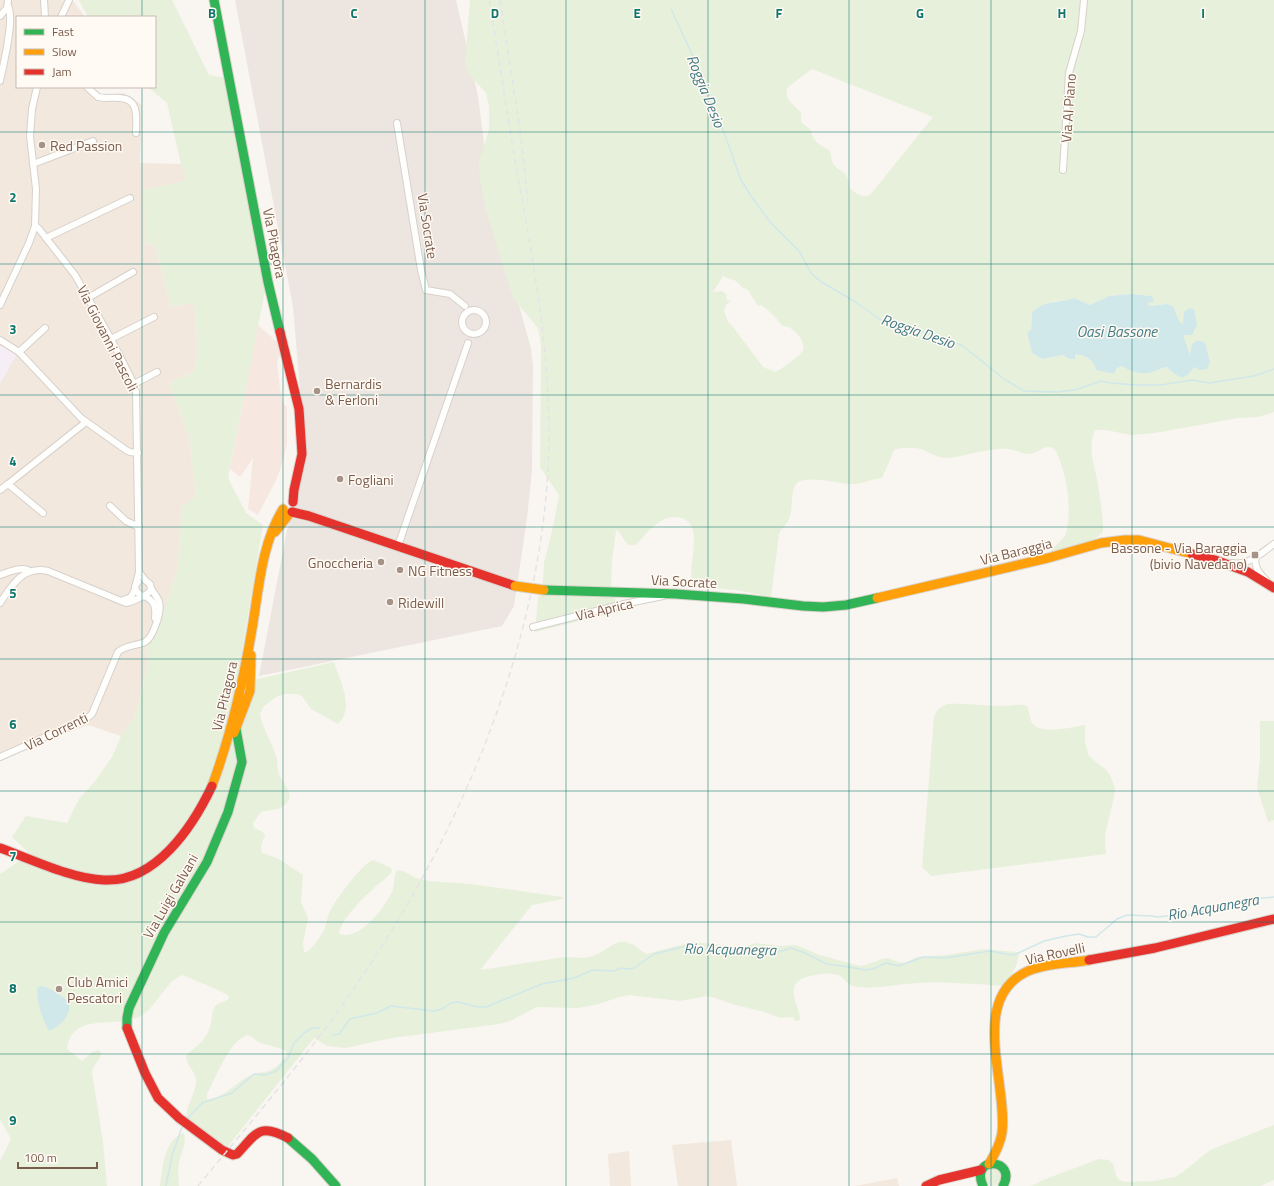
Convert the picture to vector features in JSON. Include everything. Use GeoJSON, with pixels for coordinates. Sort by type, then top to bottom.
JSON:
{"type":"FeatureCollection","features":[{"type":"Feature","properties":{"kind":"street"},"geometry":{"type":"LineString","coordinates":[[44,0],[45,16]]}},
{"type":"Feature","properties":{"kind":"street"},"geometry":{"type":"LineString","coordinates":[[61,16],[69,0]]}},
{"type":"Feature","properties":{"kind":"street","name":"Via Pitagora"},"geometry":{"type":"LineString","coordinates":[[214,0],[268,282],[299,409],[302,454],[290,507],[279,516],[265,554],[250,641],[227,745]]}},
{"type":"Feature","properties":{"kind":"street","name":"Via Al Piano"},"geometry":{"type":"LineString","coordinates":[[1063,170],[1069,73],[1081,31],[1084,0]]}},
{"type":"Feature","properties":{"kind":"street"},"geometry":{"type":"LineString","coordinates":[[0,16],[8,3]]}},
{"type":"Feature","properties":{"kind":"street"},"geometry":{"type":"LineString","coordinates":[[0,81],[10,29],[11,14],[8,3]]}},
{"type":"Feature","properties":{"kind":"street"},"geometry":{"type":"LineString","coordinates":[[0,305],[29,243],[35,226],[36,189],[30,130],[32,109],[37,88]]}},
{"type":"Feature","properties":{"kind":"street"},"geometry":{"type":"LineString","coordinates":[[88,88],[98,97],[125,99],[133,104],[136,109],[136,133]]}},
{"type":"Feature","properties":{"kind":"street","name":"Via Socrate"},"geometry":{"type":"LineString","coordinates":[[397,123],[421,270],[426,290],[450,294],[465,306]]}},
{"type":"Feature","properties":{"kind":"street"},"geometry":{"type":"LineString","coordinates":[[33,164],[93,141]]}},
{"type":"Feature","properties":{"kind":"street"},"geometry":{"type":"LineString","coordinates":[[46,238],[130,198]]}},
{"type":"Feature","properties":{"kind":"street","name":"Via Giovanni Pascoli"},"geometry":{"type":"LineString","coordinates":[[35,226],[39,229],[75,275],[134,384],[137,402],[139,527],[139,572],[136,586]]}},
{"type":"Feature","properties":{"kind":"street"},"geometry":{"type":"LineString","coordinates":[[88,298],[133,272]]}},
{"type":"Feature","properties":{"kind":"street"},"geometry":{"type":"LineString","coordinates":[[290,507],[309,516],[398,546],[468,343],[475,334],[484,329],[486,323],[483,314],[465,306],[462,326],[466,331],[468,343]]}},
{"type":"Feature","properties":{"kind":"street"},"geometry":{"type":"LineString","coordinates":[[463,316],[468,311],[474,310]]}},
{"type":"Feature","properties":{"kind":"street"},"geometry":{"type":"LineString","coordinates":[[111,340],[154,317]]}},
{"type":"Feature","properties":{"kind":"street"},"geometry":{"type":"LineString","coordinates":[[19,352],[46,328]]}},
{"type":"Feature","properties":{"kind":"street"},"geometry":{"type":"LineString","coordinates":[[466,331],[475,334]]}},
{"type":"Feature","properties":{"kind":"street"},"geometry":{"type":"LineString","coordinates":[[0,340],[19,352],[69,408],[86,422],[126,450],[138,453]]}},
{"type":"Feature","properties":{"kind":"street"},"geometry":{"type":"LineString","coordinates":[[134,384],[157,372]]}},
{"type":"Feature","properties":{"kind":"street"},"geometry":{"type":"LineString","coordinates":[[0,490],[86,422]]}},
{"type":"Feature","properties":{"kind":"street"},"geometry":{"type":"LineString","coordinates":[[8,484],[43,513]]}},
{"type":"Feature","properties":{"kind":"street"},"geometry":{"type":"LineString","coordinates":[[110,506],[126,521],[139,527]]}},
{"type":"Feature","properties":{"kind":"street","name":"Via Baraggia"},"geometry":{"type":"LineString","coordinates":[[823,607],[846,605],[969,577],[1048,558],[1101,543],[1139,540],[1215,560],[1238,564],[1246,563],[1255,558],[1274,544]]}},
{"type":"Feature","properties":{"kind":"street","name":"Via Socrate"},"geometry":{"type":"LineString","coordinates":[[398,546],[515,586],[544,590],[676,594],[823,607]]}},
{"type":"Feature","properties":{"kind":"street"},"geometry":{"type":"LineString","coordinates":[[1248,572],[1255,558]]}},
{"type":"Feature","properties":{"kind":"street"},"geometry":{"type":"LineString","coordinates":[[1255,558],[1255,565],[1258,572],[1274,587]]}},
{"type":"Feature","properties":{"kind":"street","name":"Via Baraggia"},"geometry":{"type":"LineString","coordinates":[[1215,560],[1248,572],[1274,587]]}},
{"type":"Feature","properties":{"kind":"street"},"geometry":{"type":"LineString","coordinates":[[0,575],[20,569],[26,569],[30,572]]}},
{"type":"Feature","properties":{"kind":"street"},"geometry":{"type":"LineString","coordinates":[[0,603],[18,578],[30,572],[42,569],[126,603],[131,602],[150,592],[151,588],[149,582],[145,580],[139,572]]}},
{"type":"Feature","properties":{"kind":"street"},"geometry":{"type":"LineString","coordinates":[[121,601],[130,597],[140,581],[145,580]]}},
{"type":"Feature","properties":{"kind":"street"},"geometry":{"type":"LineString","coordinates":[[136,586],[138,594],[152,600],[156,609],[155,624]]}},
{"type":"Feature","properties":{"kind":"street","name":"Via Correnti"},"geometry":{"type":"LineString","coordinates":[[0,757],[89,717],[95,710],[118,652],[123,648],[149,639],[153,631],[158,618],[160,604],[151,588]]}},
{"type":"Feature","properties":{"kind":"street","name":"Via Aprica"},"geometry":{"type":"LineString","coordinates":[[533,627],[624,604],[676,594]]}},
{"type":"Feature","properties":{"kind":"street","name":"Via Pitagora"},"geometry":{"type":"LineString","coordinates":[[227,745],[236,729],[248,697],[250,686],[250,641]]}},
{"type":"Feature","properties":{"kind":"street"},"geometry":{"type":"LineString","coordinates":[[248,697],[245,698],[240,689],[248,682],[250,686]]}},
{"type":"Feature","properties":{"kind":"street","name":"Via Luigi Galvani"},"geometry":{"type":"LineString","coordinates":[[236,729],[242,762],[228,812],[207,862],[164,933],[129,1008],[127,1027],[145,1073],[158,1098],[189,1126],[222,1150],[233,1155],[237,1154],[259,1131],[264,1129],[274,1131],[305,1151],[336,1186]]}},
{"type":"Feature","properties":{"kind":"street"},"geometry":{"type":"LineString","coordinates":[[0,848],[76,876],[113,881],[134,876],[153,864],[171,849],[196,817],[202,807],[227,745]]}},
{"type":"Feature","properties":{"kind":"street","name":"Via Rovelli"},"geometry":{"type":"LineString","coordinates":[[989,1164],[998,1149],[1002,1133],[1003,1117],[994,1016],[1000,997],[1006,987],[1021,975],[1039,968],[1139,952],[1274,919]]}},
{"type":"Feature","properties":{"kind":"street","name":"Via Rovelli"},"geometry":{"type":"LineString","coordinates":[[998,1149],[1000,1162],[1010,1186]]}},
{"type":"Feature","properties":{"kind":"street"},"geometry":{"type":"LineString","coordinates":[[926,1186],[939,1180],[981,1170],[989,1164],[998,1164],[1005,1171],[1006,1181],[1003,1186]]}},
{"type":"Feature","properties":{"kind":"street"},"geometry":{"type":"LineString","coordinates":[[981,1170],[979,1175],[982,1184]]}},
{"type":"Feature","properties":{"kind":"street"},"geometry":{"type":"LineString","coordinates":[[962,1175],[970,1176],[982,1184]]}},
{"type":"Feature","properties":{"kind":"shaded area"},"geometry":{"type":"Polygon","coordinates":[[[0,0],[60,0],[74,2],[84,16],[16,16],[16,88],[93,88],[100,95],[124,93],[142,105],[140,163],[181,164],[187,181],[145,244],[155,245],[171,307],[194,303],[198,350],[194,372],[169,383],[189,436],[196,496],[182,507],[177,571],[155,638],[146,647],[148,662],[135,717],[121,736],[88,725],[35,745],[0,761],[0,0]]]}},
{"type":"Feature","properties":{"kind":"shaded area"},"geometry":{"type":"Polygon","coordinates":[[[235,0],[456,0],[478,96],[490,191],[531,349],[533,366],[532,470],[527,518],[514,606],[502,626],[259,676],[287,530],[306,461],[293,307],[235,0]]]}},
{"type":"Feature","properties":{"kind":"shaded area"},"geometry":{"type":"Polygon","coordinates":[[[258,325],[277,342],[280,356],[277,360],[280,389],[283,403],[287,407],[287,444],[277,478],[258,515],[248,509],[253,458],[240,477],[230,469],[258,325]]]}},
{"type":"Feature","properties":{"kind":"shaded area"},"geometry":{"type":"Polygon","coordinates":[[[0,346],[17,354],[0,384],[0,346]]]}},
{"type":"Feature","properties":{"kind":"shaded area"},"geometry":{"type":"Polygon","coordinates":[[[731,1140],[737,1186],[678,1186],[672,1145],[731,1140]]]}},
{"type":"Feature","properties":{"kind":"shaded area"},"geometry":{"type":"Polygon","coordinates":[[[629,1151],[631,1186],[610,1186],[608,1154],[629,1151]]]}},
{"type":"Feature","properties":{"kind":"shaded area"},"geometry":{"type":"Polygon","coordinates":[[[897,1178],[899,1186],[855,1186],[897,1178]]]}},
{"type":"Feature","properties":{"kind":"green space"},"geometry":{"type":"Polygon","coordinates":[[[79,0],[172,0],[209,75],[225,78],[265,291],[228,478],[246,513],[263,525],[237,681],[258,679],[334,662],[345,694],[346,702],[343,718],[338,724],[311,709],[302,696],[297,694],[285,694],[276,697],[264,706],[260,713],[262,723],[277,758],[280,777],[288,791],[289,798],[285,805],[279,809],[261,812],[253,823],[254,828],[263,832],[265,835],[261,846],[262,853],[277,858],[303,875],[301,902],[308,918],[303,943],[304,952],[307,952],[314,945],[324,930],[331,909],[344,890],[362,868],[373,860],[391,868],[392,872],[358,904],[344,922],[339,934],[347,935],[355,933],[370,922],[392,892],[397,870],[403,871],[416,878],[429,881],[470,884],[563,897],[563,899],[532,905],[480,970],[565,957],[590,957],[620,942],[626,942],[634,945],[646,954],[693,942],[742,947],[756,943],[781,946],[796,945],[820,955],[860,966],[888,958],[904,963],[917,957],[947,955],[983,949],[1017,952],[1019,955],[1016,966],[1006,985],[995,986],[932,982],[880,987],[858,987],[849,984],[838,975],[829,973],[805,977],[797,982],[794,995],[800,1020],[795,1021],[793,1017],[781,1018],[707,996],[680,1001],[629,995],[599,1004],[578,1008],[537,1007],[510,1021],[499,1024],[392,1038],[345,1048],[327,1046],[314,1038],[225,1150],[186,1119],[187,1109],[194,1091],[196,1078],[186,1060],[186,1056],[202,1041],[207,1034],[215,1006],[229,998],[228,995],[182,975],[171,982],[144,1014],[134,1019],[88,1025],[78,1029],[71,1036],[67,1049],[82,1061],[92,1052],[99,1050],[101,1053],[92,1072],[103,1142],[107,1186],[0,1186],[0,1161],[10,1141],[10,1137],[0,1119],[0,874],[30,854],[12,837],[26,816],[67,823],[79,799],[96,780],[112,757],[121,736],[135,717],[148,662],[146,647],[155,638],[177,571],[182,506],[196,496],[189,436],[169,383],[194,372],[198,350],[194,303],[171,307],[155,245],[145,244],[144,190],[187,180],[181,164],[167,103],[149,88],[156,88],[156,16],[87,16],[79,0]],[[248,1035],[241,1038],[235,1044],[224,1060],[207,1094],[207,1099],[220,1096],[253,1074],[271,1070],[276,1067],[287,1052],[285,1050],[258,1042],[248,1035]]]}},
{"type":"Feature","properties":{"kind":"green space"},"geometry":{"type":"Polygon","coordinates":[[[470,0],[1274,0],[1274,412],[1258,417],[1238,418],[1155,433],[1131,435],[1106,430],[1095,430],[1092,443],[1092,454],[1100,499],[1103,532],[1090,543],[1049,559],[1052,550],[1066,534],[1069,512],[1068,495],[1063,469],[1058,455],[1053,448],[1047,447],[1030,454],[1009,449],[997,449],[946,458],[939,457],[921,449],[901,448],[894,450],[882,478],[853,484],[815,480],[801,481],[797,483],[792,494],[789,519],[779,534],[771,597],[736,590],[700,587],[693,583],[692,567],[694,537],[692,528],[688,522],[681,518],[671,517],[652,527],[636,545],[628,545],[618,531],[616,531],[612,560],[611,588],[621,613],[600,616],[535,632],[538,599],[543,581],[544,563],[559,495],[540,467],[541,345],[538,328],[513,298],[486,211],[480,181],[479,161],[489,130],[489,107],[486,93],[469,74],[465,63],[470,0]],[[812,69],[788,87],[788,99],[801,113],[801,122],[811,130],[813,138],[820,145],[830,151],[834,165],[847,177],[849,188],[862,195],[870,195],[933,117],[812,69]],[[723,276],[713,292],[722,291],[727,295],[727,300],[731,301],[726,305],[724,311],[728,322],[763,367],[775,372],[798,356],[803,350],[801,339],[798,335],[789,327],[781,325],[776,317],[761,305],[758,306],[748,290],[736,281],[723,276]],[[1130,294],[1109,296],[1090,305],[1074,298],[1063,302],[1055,301],[1032,313],[1031,330],[1027,332],[1043,359],[1063,355],[1069,359],[1075,359],[1075,354],[1089,359],[1095,366],[1096,370],[1114,374],[1117,368],[1122,366],[1142,373],[1167,367],[1173,373],[1189,374],[1194,367],[1183,335],[1192,335],[1179,321],[1173,306],[1167,304],[1149,306],[1148,303],[1152,296],[1130,294]]]}},
{"type":"Feature","properties":{"kind":"green space"},"geometry":{"type":"Polygon","coordinates":[[[947,704],[1002,706],[1023,705],[1027,706],[1033,724],[1043,729],[1050,730],[1085,725],[1085,742],[1089,756],[1106,770],[1110,775],[1115,788],[1105,835],[1106,854],[931,876],[922,867],[934,717],[936,712],[942,706],[947,704]]]}},
{"type":"Feature","properties":{"kind":"green space"},"geometry":{"type":"Polygon","coordinates":[[[1260,721],[1274,721],[1274,820],[1268,822],[1257,787],[1260,759],[1260,721]]]}},
{"type":"Feature","properties":{"kind":"green space"},"geometry":{"type":"Polygon","coordinates":[[[1274,1125],[1274,1180],[1260,1186],[1031,1186],[1099,1159],[1109,1160],[1113,1164],[1119,1180],[1125,1182],[1154,1181],[1175,1177],[1210,1150],[1274,1125]]]}},
{"type":"Feature","properties":{"kind":"green space"},"geometry":{"type":"Polygon","coordinates":[[[184,1133],[184,1144],[179,1162],[179,1186],[160,1186],[163,1163],[168,1148],[177,1137],[184,1133]]]}},
{"type":"Feature","properties":{"kind":"green space"},"geometry":{"type":"Polygon","coordinates":[[[993,1168],[999,1171],[1002,1177],[999,1183],[993,1186],[987,1183],[984,1177],[987,1171],[993,1168]]]}},
{"type":"Feature","properties":{"kind":"water","name":"Oasi Bassone"},"geometry":{"type":"Polygon","coordinates":[[[1130,294],[1152,296],[1154,301],[1148,303],[1149,306],[1167,304],[1173,306],[1179,321],[1183,325],[1184,312],[1190,308],[1194,309],[1197,325],[1192,335],[1183,335],[1190,355],[1192,344],[1198,341],[1205,343],[1210,362],[1207,369],[1200,370],[1194,367],[1189,374],[1182,378],[1173,373],[1167,367],[1151,372],[1141,373],[1134,372],[1122,366],[1117,368],[1114,374],[1096,370],[1091,361],[1086,357],[1079,355],[1075,354],[1075,359],[1069,359],[1063,355],[1043,359],[1032,353],[1027,332],[1031,330],[1032,313],[1037,309],[1047,304],[1074,298],[1090,305],[1109,296],[1130,294]]]}},
{"type":"Feature","properties":{"kind":"water"},"geometry":{"type":"Polygon","coordinates":[[[40,986],[52,990],[69,1002],[69,1011],[64,1020],[49,1031],[42,1016],[37,995],[37,989],[40,986]]]}},
{"type":"Feature","properties":{"kind":"waterway","name":"Roggia Desio"},"geometry":{"type":"LineString","coordinates":[[671,9],[705,82],[740,178],[751,196],[771,223],[799,251],[811,273],[820,281],[854,301],[881,320],[937,336],[963,346],[1004,379],[1024,391],[1056,392],[1075,390],[1101,381],[1135,385],[1161,385],[1192,380],[1209,383],[1254,376],[1274,369]]}},
{"type":"Feature","properties":{"kind":"waterway","name":"Rio Acquanegra"},"geometry":{"type":"LineString","coordinates":[[333,1035],[339,1034],[350,1019],[377,1013],[391,1006],[434,1011],[442,1009],[451,1003],[458,1002],[478,1007],[486,1007],[542,984],[574,978],[593,970],[614,971],[620,968],[634,968],[654,954],[686,946],[711,950],[739,951],[761,948],[775,953],[791,948],[827,964],[865,970],[873,969],[886,963],[899,966],[923,957],[945,958],[990,951],[1011,955],[1044,941],[1066,936],[1079,934],[1088,937],[1096,937],[1117,919],[1127,915],[1157,917],[1189,915],[1243,900],[1274,897]]}},
{"type":"Feature","properties":{"kind":"waterway","name":"Rio Acquanegra"},"geometry":{"type":"LineString","coordinates":[[187,1119],[202,1103],[232,1093],[254,1074],[265,1075],[276,1071],[288,1058],[294,1043],[304,1033],[312,1028],[319,1028]]}},
{"type":"Feature","properties":{"kind":"waterway","name":"Rio Acquanegra"},"geometry":{"type":"LineString","coordinates":[[166,1186],[172,1156],[182,1127]]}},
{"type":"Feature","properties":{"kind":"railway"},"geometry":{"type":"LineString","coordinates":[[198,1186],[323,1032],[361,978],[399,918],[435,854],[467,788],[494,719],[517,649],[534,578],[545,506],[549,435],[548,402],[539,303],[489,0]]}},
{"type":"Feature","properties":{"kind":"railway"},"geometry":{"type":"LineString","coordinates":[[500,0],[520,130],[528,202]]}},
{"type":"Feature","properties":{"kind":"traffic: fast"},"geometry":{"type":"LineString","coordinates":[[214,0],[268,282],[280,332]]}},
{"type":"Feature","properties":{"kind":"traffic: fast"},"geometry":{"type":"LineString","coordinates":[[544,590],[676,594],[823,607],[846,605],[877,598]]}},
{"type":"Feature","properties":{"kind":"traffic: fast"},"geometry":{"type":"LineString","coordinates":[[127,1028],[129,1008],[164,933],[207,862],[228,812],[242,762],[236,729]]}},
{"type":"Feature","properties":{"kind":"traffic: fast"},"geometry":{"type":"LineString","coordinates":[[288,1138],[312,1159],[336,1186]]}},
{"type":"Feature","properties":{"kind":"traffic: fast"},"geometry":{"type":"LineString","coordinates":[[983,1186],[980,1176],[982,1169],[987,1165],[993,1164],[1000,1166],[1004,1170],[1006,1177],[1003,1186]]}},
{"type":"Feature","properties":{"kind":"traffic: slow"},"geometry":{"type":"LineString","coordinates":[[212,786],[231,728],[240,689],[265,552],[283,509]]}},
{"type":"Feature","properties":{"kind":"traffic: slow"},"geometry":{"type":"LineString","coordinates":[[275,532],[290,513]]}},
{"type":"Feature","properties":{"kind":"traffic: slow"},"geometry":{"type":"LineString","coordinates":[[877,598],[1048,558],[1101,543],[1139,540],[1192,554]]}},
{"type":"Feature","properties":{"kind":"traffic: slow"},"geometry":{"type":"LineString","coordinates":[[515,586],[544,590]]}},
{"type":"Feature","properties":{"kind":"traffic: slow"},"geometry":{"type":"LineString","coordinates":[[234,733],[250,691],[251,655]]}},
{"type":"Feature","properties":{"kind":"traffic: slow"},"geometry":{"type":"LineString","coordinates":[[989,1164],[1000,1142],[1002,1133],[1002,1113],[995,1045],[995,1022],[999,1002],[1009,985],[1026,972],[1049,965],[1089,960]]}},
{"type":"Feature","properties":{"kind":"traffic: jam"},"geometry":{"type":"LineString","coordinates":[[280,332],[299,409],[302,454],[294,490],[293,502]]}},
{"type":"Feature","properties":{"kind":"traffic: jam"},"geometry":{"type":"LineString","coordinates":[[292,512],[309,516],[515,586]]}},
{"type":"Feature","properties":{"kind":"traffic: jam"},"geometry":{"type":"LineString","coordinates":[[1192,554],[1215,560],[1248,572],[1274,588]]}},
{"type":"Feature","properties":{"kind":"traffic: jam"},"geometry":{"type":"LineString","coordinates":[[0,848],[52,868],[79,876],[104,880],[123,878],[140,872],[156,862],[170,849],[194,818],[212,786]]}},
{"type":"Feature","properties":{"kind":"traffic: jam"},"geometry":{"type":"LineString","coordinates":[[1089,960],[1155,948],[1274,919]]}},
{"type":"Feature","properties":{"kind":"traffic: jam"},"geometry":{"type":"LineString","coordinates":[[127,1028],[145,1073],[158,1098],[179,1118],[222,1150],[233,1155],[237,1154],[254,1136],[259,1132],[264,1131],[278,1133],[288,1138]]}},
{"type":"Feature","properties":{"kind":"traffic: jam"},"geometry":{"type":"LineString","coordinates":[[926,1186],[939,1180],[981,1170]]}},
{"type":"Feature","properties":{"kind":"place","name":"Red Passion"},"geometry":{"type":"Point","coordinates":[42,145]}},
{"type":"Feature","properties":{"kind":"place","name":"Bernardis & Ferloni"},"geometry":{"type":"Point","coordinates":[317,391]}},
{"type":"Feature","properties":{"kind":"place","name":"Fogliani"},"geometry":{"type":"Point","coordinates":[340,479]}},
{"type":"Feature","properties":{"kind":"place","name":"Bassone - Via Baraggia (bivio Navedano)"},"geometry":{"type":"Point","coordinates":[1255,555]}},
{"type":"Feature","properties":{"kind":"place","name":"Gnoccheria"},"geometry":{"type":"Point","coordinates":[381,562]}},
{"type":"Feature","properties":{"kind":"place","name":"NG Fitness"},"geometry":{"type":"Point","coordinates":[400,570]}},
{"type":"Feature","properties":{"kind":"place","name":"Ridewill"},"geometry":{"type":"Point","coordinates":[390,602]}},
{"type":"Feature","properties":{"kind":"place","name":"Club Amici Pescatori"},"geometry":{"type":"Point","coordinates":[59,989]}}]}
